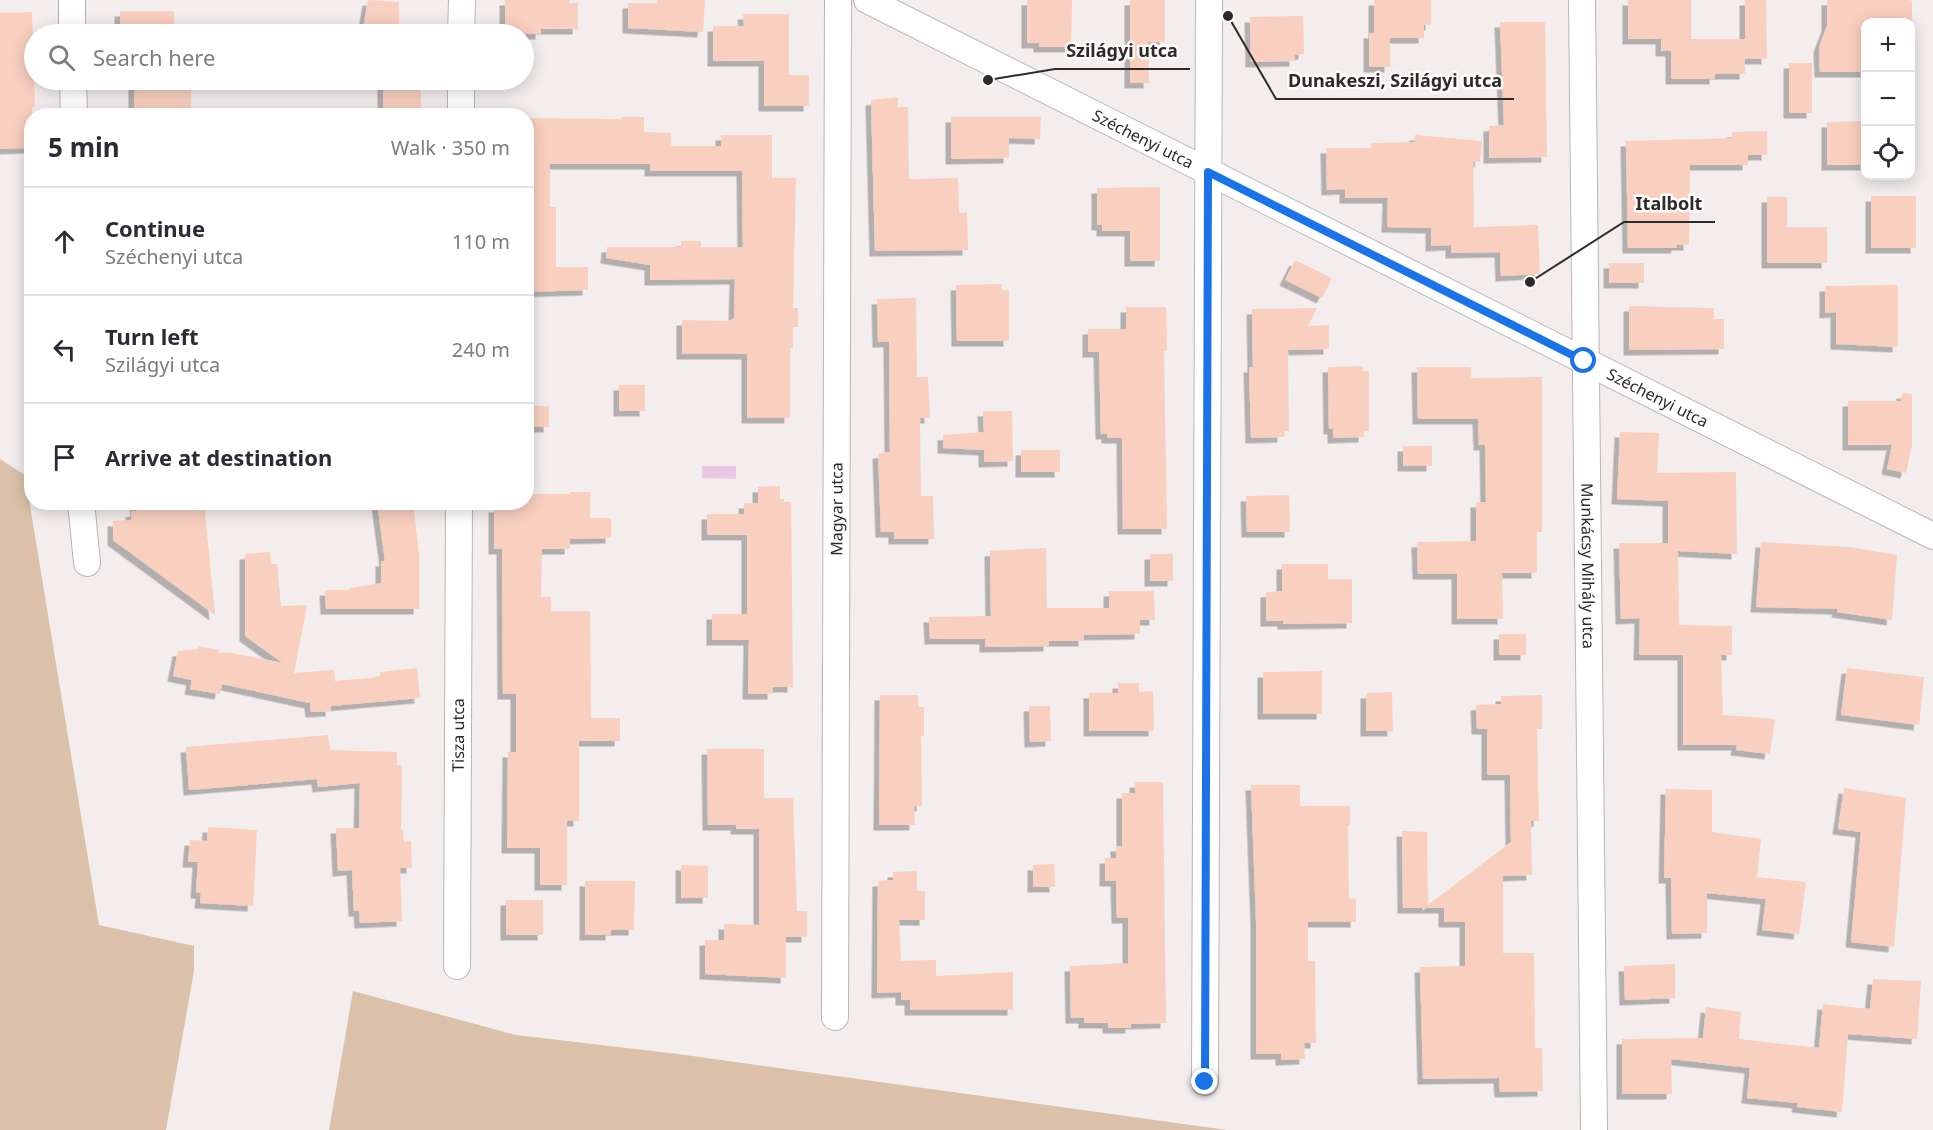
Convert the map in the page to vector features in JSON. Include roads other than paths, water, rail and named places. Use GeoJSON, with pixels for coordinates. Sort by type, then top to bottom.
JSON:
{"type":"FeatureCollection","features":[{"type":"Feature","properties":{"kind":"street"},"geometry":{"type":"LineString","coordinates":[[72,0],[72,24]]}},
{"type":"Feature","properties":{"kind":"street"},"geometry":{"type":"LineString","coordinates":[[461,24],[462,0]]}},
{"type":"Feature","properties":{"kind":"street","name":"Magyar utca"},"geometry":{"type":"LineString","coordinates":[[835,1017],[838,0]]}},
{"type":"Feature","properties":{"kind":"street","name":"Széchenyi utca"},"geometry":{"type":"LineString","coordinates":[[867,0],[1933,536]]}},
{"type":"Feature","properties":{"kind":"street"},"geometry":{"type":"LineString","coordinates":[[1205,1082],[1209,0]]}},
{"type":"Feature","properties":{"kind":"street","name":"Munkácsy Mihály utca"},"geometry":{"type":"LineString","coordinates":[[1582,0],[1584,361],[1594,1130]]}},
{"type":"Feature","properties":{"kind":"street"},"geometry":{"type":"LineString","coordinates":[[73,90],[74,108]]}},
{"type":"Feature","properties":{"kind":"street"},"geometry":{"type":"LineString","coordinates":[[461,90],[461,108]]}},
{"type":"Feature","properties":{"kind":"street"},"geometry":{"type":"LineString","coordinates":[[82,510],[87,563]]}},
{"type":"Feature","properties":{"kind":"street","name":"Tisza utca"},"geometry":{"type":"LineString","coordinates":[[457,966],[459,510]]}},
{"type":"Feature","properties":{"kind":"place","name":"Dunakeszi, Szilágyi utca"},"geometry":{"type":"Point","coordinates":[1228,16]}},
{"type":"Feature","properties":{"kind":"place","name":"Szilágyi utca"},"geometry":{"type":"Point","coordinates":[988,80]}},
{"type":"Feature","properties":{"kind":"place","name":"Italbolt"},"geometry":{"type":"Point","coordinates":[1530,282]}}]}
